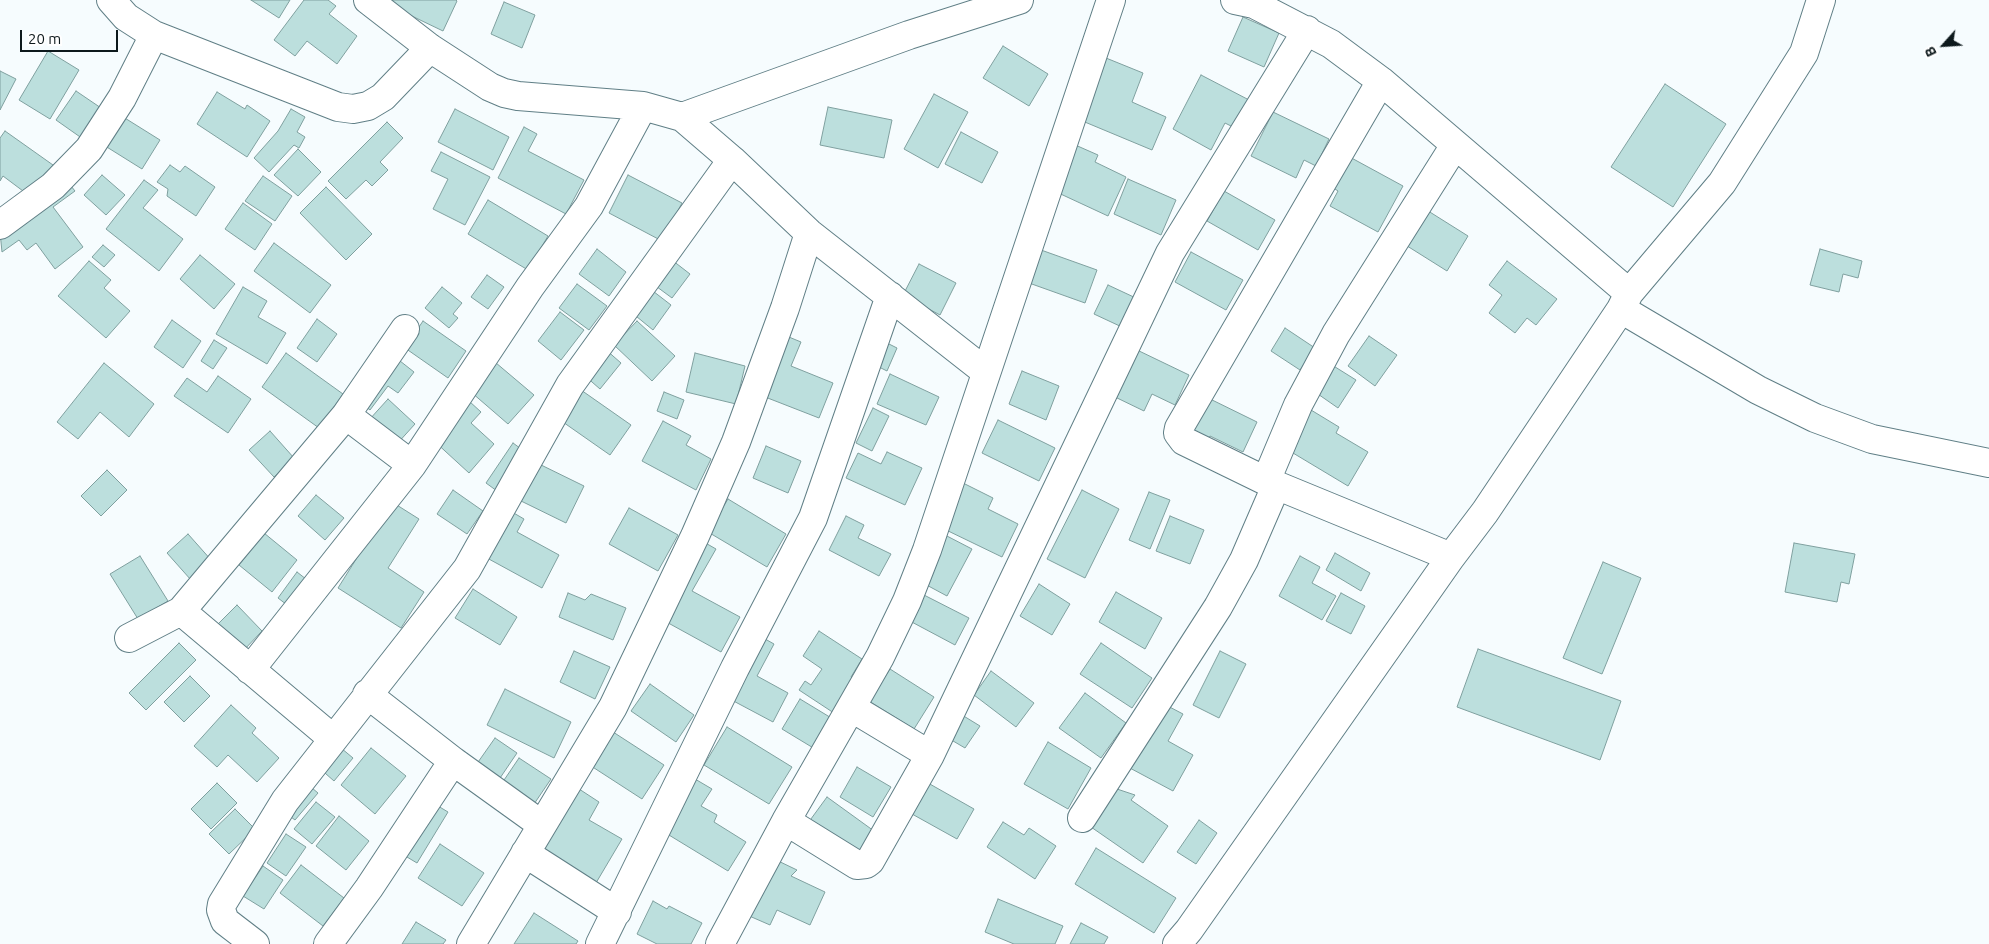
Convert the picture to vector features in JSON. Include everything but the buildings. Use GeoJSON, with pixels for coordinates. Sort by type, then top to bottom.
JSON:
{"type":"FeatureCollection","features":[{"type":"Feature","properties":{"kind":"street"},"geometry":{"type":"LineString","coordinates":[[111,0],[126,17],[154,35],[338,107],[353,109],[368,106],[383,97],[430,48]]}},
{"type":"Feature","properties":{"kind":"street"},"geometry":{"type":"LineString","coordinates":[[368,0],[430,48],[490,87],[504,93],[518,96],[643,106],[682,117],[732,160],[809,233],[986,372]]}},
{"type":"Feature","properties":{"kind":"street"},"geometry":{"type":"LineString","coordinates":[[682,117],[909,35],[1019,0]]}},
{"type":"Feature","properties":{"kind":"street"},"geometry":{"type":"LineString","coordinates":[[720,944],[786,821],[880,657],[907,601],[927,550],[1111,0]]}},
{"type":"Feature","properties":{"kind":"street"},"geometry":{"type":"LineString","coordinates":[[1235,0],[1254,4],[1331,44],[1380,81],[1455,145],[1625,301],[1758,390],[1815,418],[1872,439],[1989,463]]}},
{"type":"Feature","properties":{"kind":"street"},"geometry":{"type":"LineString","coordinates":[[1176,944],[1195,922],[1451,557],[1485,512],[1625,301],[1722,183],[1804,53],[1821,0]]}},
{"type":"Feature","properties":{"kind":"street"},"geometry":{"type":"LineString","coordinates":[[786,821],[857,865],[866,864],[870,861],[930,754],[1170,253],[1307,30]]}},
{"type":"Feature","properties":{"kind":"street"},"geometry":{"type":"LineString","coordinates":[[0,225],[53,186],[89,149],[122,98],[154,35]]}},
{"type":"Feature","properties":{"kind":"street"},"geometry":{"type":"LineString","coordinates":[[1380,81],[1179,428],[1178,433],[1184,441],[1271,483],[1451,557]]}},
{"type":"Feature","properties":{"kind":"street"},"geometry":{"type":"LineString","coordinates":[[250,670],[412,466],[530,287],[589,206],[643,106]]}},
{"type":"Feature","properties":{"kind":"street"},"geometry":{"type":"LineString","coordinates":[[1082,818],[1218,607],[1244,560],[1298,405],[1336,334],[1455,145]]}},
{"type":"Feature","properties":{"kind":"street"},"geometry":{"type":"LineString","coordinates":[[255,944],[226,921],[221,910],[222,904],[285,801],[332,738],[466,569],[570,385],[732,160]]}},
{"type":"Feature","properties":{"kind":"street"},"geometry":{"type":"LineString","coordinates":[[471,944],[613,707],[695,536],[739,433],[786,308],[809,233]]}},
{"type":"Feature","properties":{"kind":"street"},"geometry":{"type":"LineString","coordinates":[[600,944],[735,668],[813,518],[890,296]]}},
{"type":"Feature","properties":{"kind":"street"},"geometry":{"type":"LineString","coordinates":[[130,638],[181,611],[346,415],[406,329]]}},
{"type":"Feature","properties":{"kind":"street"},"geometry":{"type":"LineString","coordinates":[[346,415],[412,466]]}},
{"type":"Feature","properties":{"kind":"street"},"geometry":{"type":"LineString","coordinates":[[181,611],[332,738]]}},
{"type":"Feature","properties":{"kind":"street"},"geometry":{"type":"LineString","coordinates":[[367,694],[453,761],[542,825]]}},
{"type":"Feature","properties":{"kind":"street"},"geometry":{"type":"LineString","coordinates":[[852,708],[930,754]]}},
{"type":"Feature","properties":{"kind":"street"},"geometry":{"type":"LineString","coordinates":[[328,944],[369,888],[453,761]]}},
{"type":"Feature","properties":{"kind":"street"},"geometry":{"type":"LineString","coordinates":[[524,853],[617,912]]}}]}
